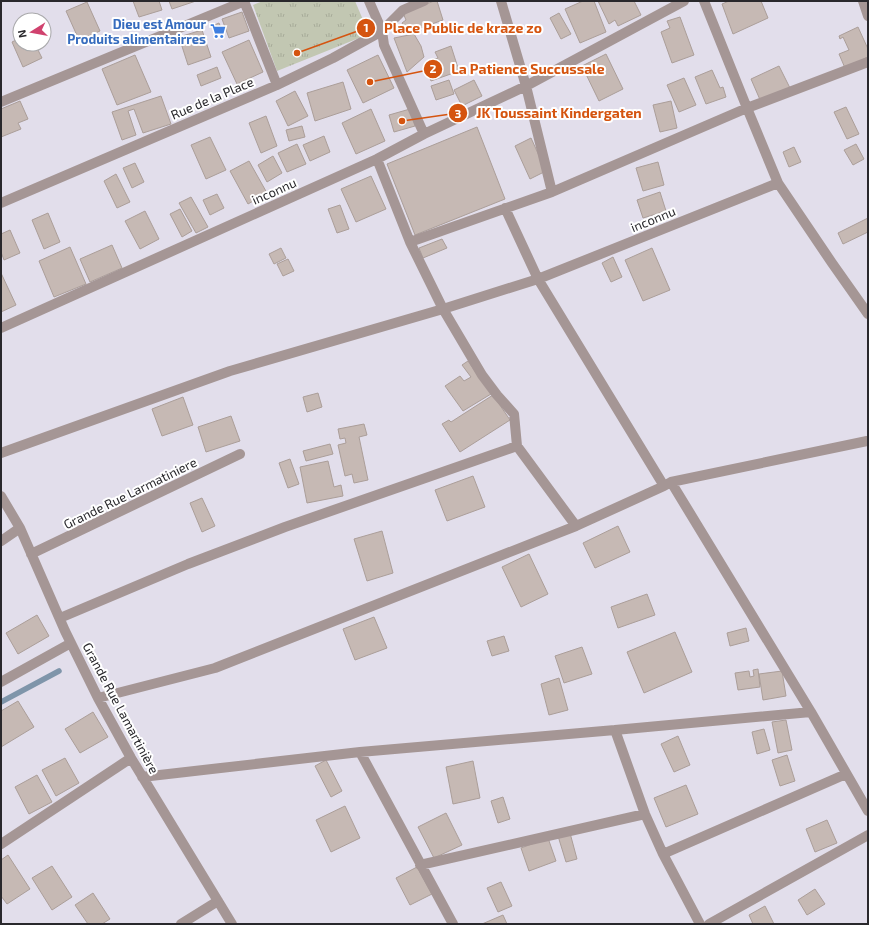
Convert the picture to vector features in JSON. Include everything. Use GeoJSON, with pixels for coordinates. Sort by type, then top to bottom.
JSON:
{"type":"FeatureCollection","features":[{"type":"Feature","properties":{"kind":"street"},"geometry":{"type":"LineString","coordinates":[[1,102],[245,1],[277,85]]}},
{"type":"Feature","properties":{"kind":"street"},"geometry":{"type":"LineString","coordinates":[[369,1],[382,31],[384,45],[424,134]]}},
{"type":"Feature","properties":{"kind":"street","name":"Rue de la Place"},"geometry":{"type":"LineString","coordinates":[[1,203],[277,85],[333,58],[382,31],[403,10],[424,1]]}},
{"type":"Feature","properties":{"kind":"street"},"geometry":{"type":"LineString","coordinates":[[501,1],[526,86],[552,192]]}},
{"type":"Feature","properties":{"kind":"street","name":"inconnu"},"geometry":{"type":"LineString","coordinates":[[1,328],[377,159],[424,134],[526,86],[684,1]]}},
{"type":"Feature","properties":{"kind":"street"},"geometry":{"type":"LineString","coordinates":[[704,1],[778,183],[868,314]]}},
{"type":"Feature","properties":{"kind":"street"},"geometry":{"type":"LineString","coordinates":[[863,1],[868,16]]}},
{"type":"Feature","properties":{"kind":"street"},"geometry":{"type":"LineString","coordinates":[[410,242],[552,192],[747,108],[868,62]]}},
{"type":"Feature","properties":{"kind":"street"},"geometry":{"type":"LineString","coordinates":[[377,159],[410,242],[443,309],[482,375],[514,414],[517,446],[576,526]]}},
{"type":"Feature","properties":{"kind":"street","name":"inconnu"},"geometry":{"type":"LineString","coordinates":[[1,453],[230,371],[443,309],[538,279],[778,183]]}},
{"type":"Feature","properties":{"kind":"street"},"geometry":{"type":"LineString","coordinates":[[505,208],[538,279],[811,712],[868,811]]}},
{"type":"Feature","properties":{"kind":"street"},"geometry":{"type":"LineString","coordinates":[[98,698],[214,668],[576,526],[667,484],[868,441]]}},
{"type":"Feature","properties":{"kind":"street"},"geometry":{"type":"LineString","coordinates":[[60,618],[188,564],[277,530],[517,446]]}},
{"type":"Feature","properties":{"kind":"street","name":"Grande Rue Larmatiniere"},"geometry":{"type":"LineString","coordinates":[[31,554],[240,454]]}},
{"type":"Feature","properties":{"kind":"street","name":"Grande Rue Lamartinière"},"geometry":{"type":"LineString","coordinates":[[1,496],[20,528],[65,631],[98,698],[142,777],[232,924]]}},
{"type":"Feature","properties":{"kind":"street"},"geometry":{"type":"LineString","coordinates":[[1,540],[20,528]]}},
{"type":"Feature","properties":{"kind":"street"},"geometry":{"type":"LineString","coordinates":[[1,682],[71,642]]}},
{"type":"Feature","properties":{"kind":"street"},"geometry":{"type":"LineString","coordinates":[[142,777],[360,752],[811,712]]}},
{"type":"Feature","properties":{"kind":"street"},"geometry":{"type":"LineString","coordinates":[[615,730],[644,814],[663,854],[700,924]]}},
{"type":"Feature","properties":{"kind":"street"},"geometry":{"type":"LineString","coordinates":[[360,752],[452,924]]}},
{"type":"Feature","properties":{"kind":"street"},"geometry":{"type":"LineString","coordinates":[[1,844],[131,758]]}},
{"type":"Feature","properties":{"kind":"street"},"geometry":{"type":"LineString","coordinates":[[663,854],[846,774]]}},
{"type":"Feature","properties":{"kind":"street"},"geometry":{"type":"LineString","coordinates":[[420,865],[644,814]]}},
{"type":"Feature","properties":{"kind":"street"},"geometry":{"type":"LineString","coordinates":[[709,924],[868,835]]}},
{"type":"Feature","properties":{"kind":"street"},"geometry":{"type":"LineString","coordinates":[[181,924],[218,901]]}},
{"type":"Feature","properties":{"kind":"green space"},"geometry":{"type":"Polygon","coordinates":[[[263,1],[355,1],[369,34],[277,71],[253,5],[263,1]]]}},
{"type":"Feature","properties":{"kind":"building"},"geometry":{"type":"Polygon","coordinates":[[[133,1],[159,1],[162,10],[139,17],[133,1]]]}},
{"type":"Feature","properties":{"kind":"building"},"geometry":{"type":"Polygon","coordinates":[[[169,1],[196,1],[172,9],[169,1]]]}},
{"type":"Feature","properties":{"kind":"building"},"geometry":{"type":"Polygon","coordinates":[[[437,1],[443,20],[407,33],[402,23],[406,20],[403,13],[437,1]]]}},
{"type":"Feature","properties":{"kind":"building"},"geometry":{"type":"Polygon","coordinates":[[[583,1],[594,1],[606,32],[580,43],[565,9],[583,1]]]}},
{"type":"Feature","properties":{"kind":"building"},"geometry":{"type":"Polygon","coordinates":[[[598,1],[634,1],[641,15],[618,26],[615,20],[609,24],[598,1]]]}},
{"type":"Feature","properties":{"kind":"building"},"geometry":{"type":"Polygon","coordinates":[[[729,1],[761,1],[768,18],[733,34],[722,4],[729,1]]]}},
{"type":"Feature","properties":{"kind":"building"},"geometry":{"type":"Polygon","coordinates":[[[87,2],[100,31],[79,40],[66,11],[87,2]]]}},
{"type":"Feature","properties":{"kind":"building"},"geometry":{"type":"Polygon","coordinates":[[[242,12],[249,31],[229,38],[222,19],[242,12]]]}},
{"type":"Feature","properties":{"kind":"building"},"geometry":{"type":"Polygon","coordinates":[[[559,13],[571,34],[561,39],[550,18],[559,13]]]}},
{"type":"Feature","properties":{"kind":"building"},"geometry":{"type":"Polygon","coordinates":[[[680,17],[694,55],[672,63],[661,32],[670,28],[667,21],[680,17]]]}},
{"type":"Feature","properties":{"kind":"building"},"geometry":{"type":"Polygon","coordinates":[[[219,23],[224,35],[217,38],[212,26],[219,23]]]}},
{"type":"Feature","properties":{"kind":"building"},"geometry":{"type":"Polygon","coordinates":[[[858,27],[868,49],[868,57],[845,68],[839,54],[849,50],[843,37],[840,39],[839,36],[858,27]]]}},
{"type":"Feature","properties":{"kind":"building"},"geometry":{"type":"Polygon","coordinates":[[[202,30],[211,57],[188,65],[179,37],[202,30]]]}},
{"type":"Feature","properties":{"kind":"building"},"geometry":{"type":"Polygon","coordinates":[[[414,34],[421,46],[424,57],[407,72],[394,38],[414,34]]]}},
{"type":"Feature","properties":{"kind":"building"},"geometry":{"type":"Polygon","coordinates":[[[249,40],[263,72],[237,84],[222,52],[249,40]]]}},
{"type":"Feature","properties":{"kind":"building"},"geometry":{"type":"Polygon","coordinates":[[[451,46],[459,71],[431,81],[427,70],[434,68],[432,60],[438,58],[435,52],[451,46]]]}},
{"type":"Feature","properties":{"kind":"building"},"geometry":{"type":"Polygon","coordinates":[[[16,52],[39,52],[42,58],[23,67],[16,52]]]}},
{"type":"Feature","properties":{"kind":"building"},"geometry":{"type":"Polygon","coordinates":[[[606,54],[623,89],[599,101],[582,66],[606,54]]]}},
{"type":"Feature","properties":{"kind":"building"},"geometry":{"type":"Polygon","coordinates":[[[135,55],[151,92],[117,105],[102,69],[135,55]]]}},
{"type":"Feature","properties":{"kind":"building"},"geometry":{"type":"Polygon","coordinates":[[[378,55],[394,88],[363,103],[347,70],[378,55]]]}},
{"type":"Feature","properties":{"kind":"building"},"geometry":{"type":"Polygon","coordinates":[[[779,66],[791,90],[761,102],[751,79],[779,66]]]}},
{"type":"Feature","properties":{"kind":"building"},"geometry":{"type":"Polygon","coordinates":[[[217,67],[221,78],[201,86],[197,75],[217,67]]]}},
{"type":"Feature","properties":{"kind":"building"},"geometry":{"type":"Polygon","coordinates":[[[712,70],[720,88],[723,87],[726,97],[706,104],[695,77],[712,70]]]}},
{"type":"Feature","properties":{"kind":"building"},"geometry":{"type":"Polygon","coordinates":[[[684,78],[696,105],[679,112],[667,85],[684,78]]]}},
{"type":"Feature","properties":{"kind":"building"},"geometry":{"type":"Polygon","coordinates":[[[449,80],[454,94],[436,100],[431,86],[449,80]]]}},
{"type":"Feature","properties":{"kind":"building"},"geometry":{"type":"Polygon","coordinates":[[[474,80],[482,96],[462,106],[454,90],[474,80]]]}},
{"type":"Feature","properties":{"kind":"building"},"geometry":{"type":"Polygon","coordinates":[[[343,82],[351,109],[315,121],[307,93],[343,82]]]}},
{"type":"Feature","properties":{"kind":"building"},"geometry":{"type":"Polygon","coordinates":[[[295,91],[308,116],[288,126],[276,101],[295,91]]]}},
{"type":"Feature","properties":{"kind":"building"},"geometry":{"type":"Polygon","coordinates":[[[161,96],[171,124],[143,133],[134,109],[128,111],[136,135],[122,140],[112,112],[161,96]]]}},
{"type":"Feature","properties":{"kind":"building"},"geometry":{"type":"Polygon","coordinates":[[[20,101],[28,119],[18,123],[21,129],[1,137],[1,109],[20,101]]]}},
{"type":"Feature","properties":{"kind":"building"},"geometry":{"type":"Polygon","coordinates":[[[671,101],[677,128],[660,132],[653,105],[671,101]]]}},
{"type":"Feature","properties":{"kind":"building"},"geometry":{"type":"Polygon","coordinates":[[[846,107],[859,134],[847,139],[834,112],[846,107]]]}},
{"type":"Feature","properties":{"kind":"building"},"geometry":{"type":"Polygon","coordinates":[[[371,109],[385,141],[356,154],[342,123],[371,109]]]}},
{"type":"Feature","properties":{"kind":"building"},"geometry":{"type":"Polygon","coordinates":[[[410,109],[415,126],[394,132],[389,115],[410,109]]]}},
{"type":"Feature","properties":{"kind":"building"},"geometry":{"type":"Polygon","coordinates":[[[266,116],[277,146],[261,153],[249,123],[266,116]]]}},
{"type":"Feature","properties":{"kind":"building"},"geometry":{"type":"Polygon","coordinates":[[[302,126],[305,137],[289,141],[286,130],[302,126]]]}},
{"type":"Feature","properties":{"kind":"building"},"geometry":{"type":"Polygon","coordinates":[[[477,127],[505,199],[415,235],[387,164],[477,127]]]}},
{"type":"Feature","properties":{"kind":"building"},"geometry":{"type":"Polygon","coordinates":[[[324,136],[330,152],[310,161],[303,145],[324,136]]]}},
{"type":"Feature","properties":{"kind":"building"},"geometry":{"type":"Polygon","coordinates":[[[210,137],[226,170],[206,179],[191,145],[210,137]]]}},
{"type":"Feature","properties":{"kind":"building"},"geometry":{"type":"Polygon","coordinates":[[[531,138],[546,171],[530,179],[515,146],[531,138]]]}},
{"type":"Feature","properties":{"kind":"building"},"geometry":{"type":"Polygon","coordinates":[[[297,144],[306,164],[287,172],[278,153],[297,144]]]}},
{"type":"Feature","properties":{"kind":"building"},"geometry":{"type":"Polygon","coordinates":[[[856,144],[864,159],[853,165],[844,150],[856,144]]]}},
{"type":"Feature","properties":{"kind":"building"},"geometry":{"type":"Polygon","coordinates":[[[794,147],[801,162],[789,167],[783,152],[794,147]]]}},
{"type":"Feature","properties":{"kind":"building"},"geometry":{"type":"Polygon","coordinates":[[[273,156],[282,173],[267,182],[258,165],[273,156]]]}},
{"type":"Feature","properties":{"kind":"building"},"geometry":{"type":"Polygon","coordinates":[[[249,161],[267,193],[248,204],[230,171],[249,161]]]}},
{"type":"Feature","properties":{"kind":"building"},"geometry":{"type":"Polygon","coordinates":[[[658,162],[664,185],[643,191],[636,168],[658,162]]]}},
{"type":"Feature","properties":{"kind":"building"},"geometry":{"type":"Polygon","coordinates":[[[135,163],[144,182],[132,188],[123,168],[135,163]]]}},
{"type":"Feature","properties":{"kind":"building"},"geometry":{"type":"Polygon","coordinates":[[[116,174],[130,202],[117,208],[104,181],[116,174]]]}},
{"type":"Feature","properties":{"kind":"building"},"geometry":{"type":"Polygon","coordinates":[[[371,176],[386,209],[356,222],[341,189],[371,176]]]}},
{"type":"Feature","properties":{"kind":"building"},"geometry":{"type":"Polygon","coordinates":[[[660,192],[666,211],[643,218],[637,200],[660,192]]]}},
{"type":"Feature","properties":{"kind":"building"},"geometry":{"type":"Polygon","coordinates":[[[217,194],[224,208],[210,215],[203,200],[217,194]]]}},
{"type":"Feature","properties":{"kind":"building"},"geometry":{"type":"Polygon","coordinates":[[[191,197],[208,227],[196,233],[179,203],[191,197]]]}},
{"type":"Feature","properties":{"kind":"building"},"geometry":{"type":"Polygon","coordinates":[[[340,205],[349,229],[337,233],[328,209],[340,205]]]}},
{"type":"Feature","properties":{"kind":"building"},"geometry":{"type":"Polygon","coordinates":[[[180,209],[192,231],[182,237],[170,214],[180,209]]]}},
{"type":"Feature","properties":{"kind":"building"},"geometry":{"type":"Polygon","coordinates":[[[145,211],[159,239],[140,249],[125,221],[145,211]]]}},
{"type":"Feature","properties":{"kind":"building"},"geometry":{"type":"Polygon","coordinates":[[[48,213],[60,242],[44,249],[32,220],[48,213]]]}},
{"type":"Feature","properties":{"kind":"building"},"geometry":{"type":"Polygon","coordinates":[[[868,218],[868,232],[843,244],[838,233],[868,218]]]}},
{"type":"Feature","properties":{"kind":"building"},"geometry":{"type":"Polygon","coordinates":[[[10,230],[20,253],[4,260],[1,252],[1,234],[10,230]]]}},
{"type":"Feature","properties":{"kind":"building"},"geometry":{"type":"Polygon","coordinates":[[[442,239],[447,248],[423,258],[419,248],[442,239]]]}},
{"type":"Feature","properties":{"kind":"building"},"geometry":{"type":"Polygon","coordinates":[[[112,245],[122,268],[90,282],[80,259],[112,245]]]}},
{"type":"Feature","properties":{"kind":"building"},"geometry":{"type":"Polygon","coordinates":[[[70,247],[86,284],[54,297],[39,261],[70,247]]]}},
{"type":"Feature","properties":{"kind":"building"},"geometry":{"type":"Polygon","coordinates":[[[281,248],[286,258],[274,264],[269,254],[281,248]]]}},
{"type":"Feature","properties":{"kind":"building"},"geometry":{"type":"Polygon","coordinates":[[[652,248],[670,290],[643,301],[625,260],[652,248]]]}},
{"type":"Feature","properties":{"kind":"building"},"geometry":{"type":"Polygon","coordinates":[[[613,257],[622,277],[611,282],[602,263],[613,257]]]}},
{"type":"Feature","properties":{"kind":"building"},"geometry":{"type":"Polygon","coordinates":[[[288,259],[294,271],[283,276],[277,264],[288,259]]]}},
{"type":"Feature","properties":{"kind":"building"},"geometry":{"type":"Polygon","coordinates":[[[1,273],[16,305],[1,312],[1,273]]]}},
{"type":"Feature","properties":{"kind":"building"},"geometry":{"type":"Polygon","coordinates":[[[468,361],[491,394],[463,411],[445,386],[460,376],[464,381],[471,377],[462,365],[468,361]]]}},
{"type":"Feature","properties":{"kind":"building"},"geometry":{"type":"Polygon","coordinates":[[[318,393],[322,407],[307,412],[303,397],[318,393]]]}},
{"type":"Feature","properties":{"kind":"building"},"geometry":{"type":"Polygon","coordinates":[[[493,395],[510,420],[460,452],[442,424],[449,420],[451,422],[493,395]]]}},
{"type":"Feature","properties":{"kind":"building"},"geometry":{"type":"Polygon","coordinates":[[[183,397],[193,425],[162,436],[152,409],[183,397]]]}},
{"type":"Feature","properties":{"kind":"building"},"geometry":{"type":"Polygon","coordinates":[[[231,416],[240,441],[206,452],[198,427],[231,416]]]}},
{"type":"Feature","properties":{"kind":"building"},"geometry":{"type":"Polygon","coordinates":[[[364,424],[367,435],[359,437],[368,480],[354,483],[352,474],[345,476],[338,445],[346,443],[345,438],[340,439],[338,429],[364,424]]]}},
{"type":"Feature","properties":{"kind":"building"},"geometry":{"type":"Polygon","coordinates":[[[330,444],[333,454],[306,461],[303,451],[330,444]]]}},
{"type":"Feature","properties":{"kind":"building"},"geometry":{"type":"Polygon","coordinates":[[[290,459],[299,484],[288,488],[279,463],[290,459]]]}},
{"type":"Feature","properties":{"kind":"building"},"geometry":{"type":"Polygon","coordinates":[[[328,461],[334,487],[341,485],[343,496],[307,503],[300,467],[328,461]]]}},
{"type":"Feature","properties":{"kind":"building"},"geometry":{"type":"Polygon","coordinates":[[[473,476],[485,507],[447,521],[435,490],[473,476]]]}},
{"type":"Feature","properties":{"kind":"building"},"geometry":{"type":"Polygon","coordinates":[[[202,498],[215,526],[202,532],[190,503],[202,498]]]}},
{"type":"Feature","properties":{"kind":"building"},"geometry":{"type":"Polygon","coordinates":[[[618,526],[630,552],[595,568],[583,543],[618,526]]]}},
{"type":"Feature","properties":{"kind":"building"},"geometry":{"type":"Polygon","coordinates":[[[382,531],[393,573],[367,581],[354,539],[382,531]]]}},
{"type":"Feature","properties":{"kind":"building"},"geometry":{"type":"Polygon","coordinates":[[[529,554],[548,594],[521,607],[502,567],[529,554]]]}},
{"type":"Feature","properties":{"kind":"building"},"geometry":{"type":"Polygon","coordinates":[[[647,594],[655,615],[618,628],[611,607],[647,594]]]}},
{"type":"Feature","properties":{"kind":"building"},"geometry":{"type":"Polygon","coordinates":[[[37,615],[49,636],[18,654],[6,633],[37,615]]]}},
{"type":"Feature","properties":{"kind":"building"},"geometry":{"type":"Polygon","coordinates":[[[374,617],[387,648],[355,660],[343,629],[374,617]]]}},
{"type":"Feature","properties":{"kind":"building"},"geometry":{"type":"Polygon","coordinates":[[[746,628],[749,641],[730,646],[727,633],[746,628]]]}},
{"type":"Feature","properties":{"kind":"building"},"geometry":{"type":"Polygon","coordinates":[[[675,632],[692,672],[644,693],[627,652],[675,632]]]}},
{"type":"Feature","properties":{"kind":"building"},"geometry":{"type":"Polygon","coordinates":[[[504,636],[509,651],[492,656],[487,641],[504,636]]]}},
{"type":"Feature","properties":{"kind":"building"},"geometry":{"type":"Polygon","coordinates":[[[582,647],[592,674],[564,683],[555,656],[582,647]]]}},
{"type":"Feature","properties":{"kind":"building"},"geometry":{"type":"Polygon","coordinates":[[[758,669],[760,687],[738,690],[735,673],[749,671],[750,677],[754,676],[753,670],[758,669]]]}},
{"type":"Feature","properties":{"kind":"building"},"geometry":{"type":"Polygon","coordinates":[[[782,671],[786,696],[763,700],[759,674],[782,671]]]}},
{"type":"Feature","properties":{"kind":"building"},"geometry":{"type":"Polygon","coordinates":[[[559,678],[568,710],[549,715],[541,684],[559,678]]]}},
{"type":"Feature","properties":{"kind":"building"},"geometry":{"type":"Polygon","coordinates":[[[18,701],[34,727],[1,747],[1,711],[18,701]]]}},
{"type":"Feature","properties":{"kind":"building"},"geometry":{"type":"Polygon","coordinates":[[[93,712],[108,737],[80,753],[65,729],[93,712]]]}},
{"type":"Feature","properties":{"kind":"building"},"geometry":{"type":"Polygon","coordinates":[[[786,720],[792,750],[778,753],[772,722],[786,720]]]}},
{"type":"Feature","properties":{"kind":"building"},"geometry":{"type":"Polygon","coordinates":[[[764,729],[770,750],[757,754],[752,732],[764,729]]]}},
{"type":"Feature","properties":{"kind":"building"},"geometry":{"type":"Polygon","coordinates":[[[678,736],[690,765],[674,772],[661,744],[678,736]]]}},
{"type":"Feature","properties":{"kind":"building"},"geometry":{"type":"Polygon","coordinates":[[[787,755],[795,781],[780,786],[772,760],[787,755]]]}},
{"type":"Feature","properties":{"kind":"building"},"geometry":{"type":"Polygon","coordinates":[[[65,758],[79,783],[56,796],[42,770],[65,758]]]}},
{"type":"Feature","properties":{"kind":"building"},"geometry":{"type":"Polygon","coordinates":[[[326,760],[342,791],[331,797],[315,766],[326,760]]]}},
{"type":"Feature","properties":{"kind":"building"},"geometry":{"type":"Polygon","coordinates":[[[473,761],[480,798],[453,804],[446,767],[473,761]]]}},
{"type":"Feature","properties":{"kind":"building"},"geometry":{"type":"Polygon","coordinates":[[[37,775],[52,802],[29,814],[15,787],[37,775]]]}},
{"type":"Feature","properties":{"kind":"building"},"geometry":{"type":"Polygon","coordinates":[[[686,785],[698,814],[666,827],[654,798],[686,785]]]}},
{"type":"Feature","properties":{"kind":"building"},"geometry":{"type":"Polygon","coordinates":[[[503,797],[510,819],[498,823],[491,801],[503,797]]]}},
{"type":"Feature","properties":{"kind":"building"},"geometry":{"type":"Polygon","coordinates":[[[345,806],[360,838],[331,852],[316,820],[345,806]]]}},
{"type":"Feature","properties":{"kind":"building"},"geometry":{"type":"Polygon","coordinates":[[[446,813],[462,845],[434,858],[418,827],[446,813]]]}},
{"type":"Feature","properties":{"kind":"building"},"geometry":{"type":"Polygon","coordinates":[[[827,820],[837,843],[815,852],[806,829],[827,820]]]}},
{"type":"Feature","properties":{"kind":"building"},"geometry":{"type":"Polygon","coordinates":[[[570,833],[577,859],[566,862],[558,836],[570,833]]]}},
{"type":"Feature","properties":{"kind":"building"},"geometry":{"type":"Polygon","coordinates":[[[548,838],[556,861],[529,871],[521,848],[548,838]]]}},
{"type":"Feature","properties":{"kind":"building"},"geometry":{"type":"Polygon","coordinates":[[[8,855],[30,889],[7,904],[1,896],[1,860],[8,855]]]}},
{"type":"Feature","properties":{"kind":"building"},"geometry":{"type":"Polygon","coordinates":[[[52,866],[72,897],[52,910],[32,878],[52,866]]]}},
{"type":"Feature","properties":{"kind":"building"},"geometry":{"type":"Polygon","coordinates":[[[417,867],[432,894],[410,905],[396,878],[417,867]]]}},
{"type":"Feature","properties":{"kind":"building"},"geometry":{"type":"Polygon","coordinates":[[[501,882],[512,906],[498,912],[487,888],[501,882]]]}},
{"type":"Feature","properties":{"kind":"building"},"geometry":{"type":"Polygon","coordinates":[[[815,889],[825,904],[807,915],[798,900],[815,889]]]}},
{"type":"Feature","properties":{"kind":"building"},"geometry":{"type":"Polygon","coordinates":[[[93,893],[110,919],[102,924],[88,924],[75,905],[93,893]]]}},
{"type":"Feature","properties":{"kind":"building"},"geometry":{"type":"Polygon","coordinates":[[[765,906],[774,924],[753,924],[749,915],[765,906]]]}},
{"type":"Feature","properties":{"kind":"building"},"geometry":{"type":"Polygon","coordinates":[[[503,915],[507,924],[482,924],[503,915]]]}},
{"type":"Feature","properties":{"kind":"waterway"},"geometry":{"type":"LineString","coordinates":[[1,702],[59,671]]}},
{"type":"Feature","properties":{"kind":"place","name":"Dieu est Amour Produits alimentairres"},"geometry":{"type":"Point","coordinates":[218,31]}},
{"type":"Feature","properties":{"kind":"place","name":"Place Public de kraze zo"},"geometry":{"type":"Point","coordinates":[297,53]}},
{"type":"Feature","properties":{"kind":"place","name":"La Patience Succussale"},"geometry":{"type":"Point","coordinates":[370,82]}},
{"type":"Feature","properties":{"kind":"place","name":"JK Toussaint Kindergaten"},"geometry":{"type":"Point","coordinates":[402,121]}}]}
